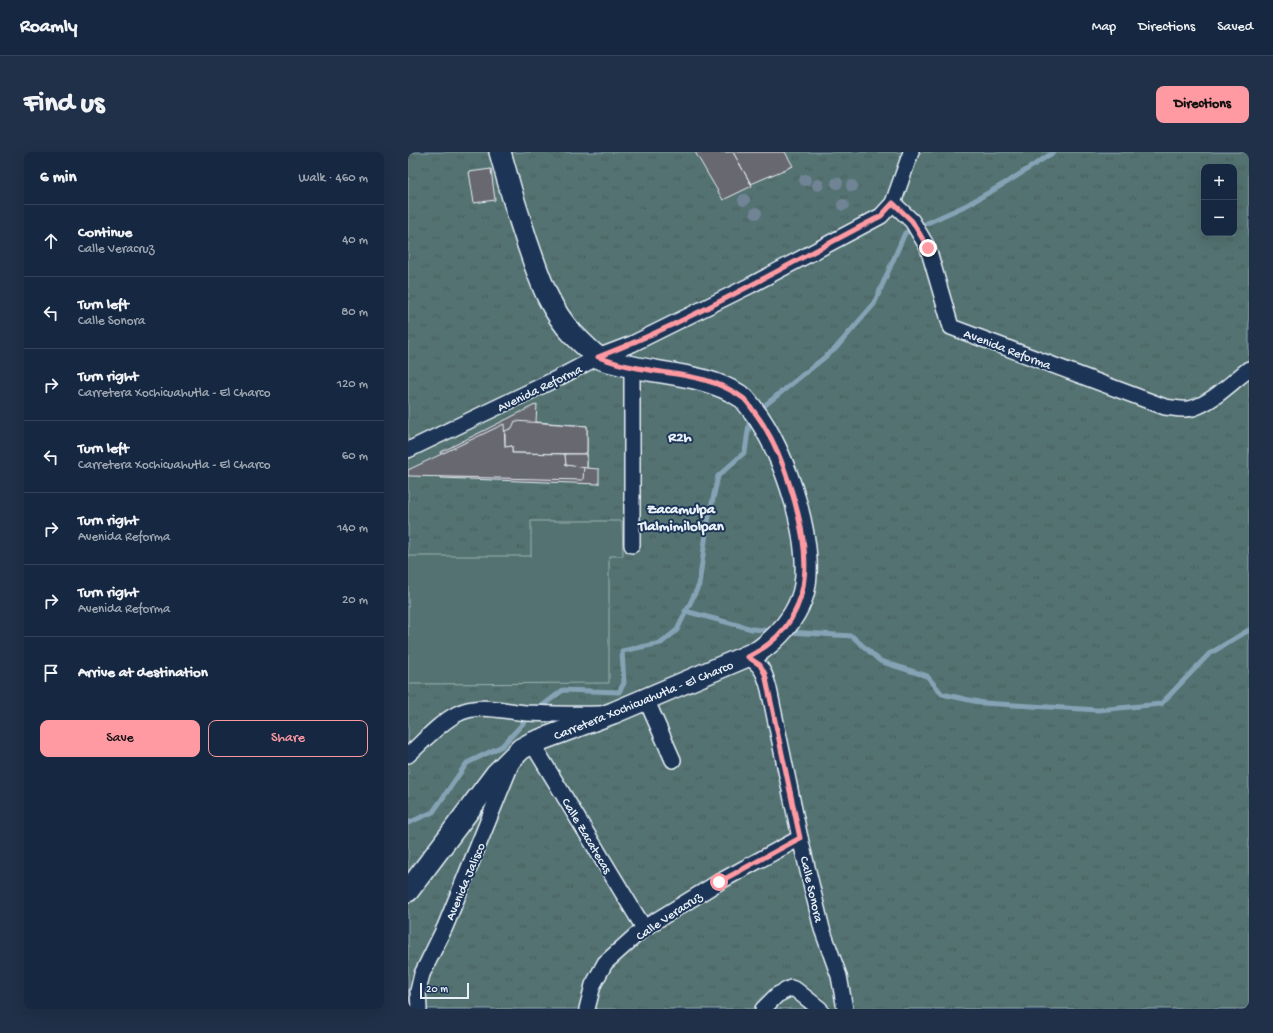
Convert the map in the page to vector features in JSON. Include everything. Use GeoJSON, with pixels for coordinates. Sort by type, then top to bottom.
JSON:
{"type":"FeatureCollection","features":[{"type":"Feature","properties":{"kind":"main road","name":"Carretera Xochicuahutla - El Charco"},"geometry":{"type":"LineString","coordinates":[[408,891],[496,774],[524,748],[613,713],[753,654],[775,640],[788,622],[801,599],[806,567],[804,539],[796,503],[775,444],[764,424],[744,398],[714,383],[688,376],[632,367],[598,357],[562,321],[544,292],[514,204],[500,152]]}},
{"type":"Feature","properties":{"kind":"street"},"geometry":{"type":"LineString","coordinates":[[893,203],[911,152]]}},
{"type":"Feature","properties":{"kind":"street","name":"Avenida Reforma"},"geometry":{"type":"LineString","coordinates":[[408,450],[560,377],[598,357],[632,344],[751,285],[881,216],[893,203],[912,221],[928,248],[938,287],[951,327],[1165,407],[1187,409],[1206,402],[1249,369]]}},
{"type":"Feature","properties":{"kind":"street"},"geometry":{"type":"LineString","coordinates":[[632,367],[632,544]]}},
{"type":"Feature","properties":{"kind":"street","name":"Calle Sonora"},"geometry":{"type":"LineString","coordinates":[[753,654],[765,674],[800,838],[822,929],[839,976],[845,1009]]}},
{"type":"Feature","properties":{"kind":"street"},"geometry":{"type":"LineString","coordinates":[[646,699],[673,760]]}},
{"type":"Feature","properties":{"kind":"street"},"geometry":{"type":"LineString","coordinates":[[408,755],[442,723],[458,713],[474,709],[495,708],[550,714],[613,713]]}},
{"type":"Feature","properties":{"kind":"street","name":"Calle Zacatecas"},"geometry":{"type":"LineString","coordinates":[[524,748],[644,928]]}},
{"type":"Feature","properties":{"kind":"street","name":"Avenida Jalisco"},"geometry":{"type":"LineString","coordinates":[[419,1009],[418,992],[422,974],[445,928],[478,849],[524,748]]}},
{"type":"Feature","properties":{"kind":"street","name":"Calle Veracruz"},"geometry":{"type":"LineString","coordinates":[[587,1009],[593,985],[605,963],[644,928],[719,882],[800,838]]}},
{"type":"Feature","properties":{"kind":"street"},"geometry":{"type":"LineString","coordinates":[[763,1009],[777,995],[791,988],[796,990],[820,1009]]}},
{"type":"Feature","properties":{"kind":"green space"},"geometry":{"type":"Polygon","coordinates":[[[408,152],[1249,152],[1249,1009],[408,1009],[408,152]]]}},
{"type":"Feature","properties":{"kind":"green space"},"geometry":{"type":"Polygon","coordinates":[[[531,521],[622,521],[623,556],[609,556],[609,683],[408,684],[408,556],[531,556],[531,521]]]}},
{"type":"Feature","properties":{"kind":"building"},"geometry":{"type":"Polygon","coordinates":[[[695,152],[733,152],[752,186],[723,200],[695,152]]]}},
{"type":"Feature","properties":{"kind":"building"},"geometry":{"type":"Polygon","coordinates":[[[733,152],[785,152],[793,166],[751,184],[733,152]]]}},
{"type":"Feature","properties":{"kind":"building"},"geometry":{"type":"Polygon","coordinates":[[[491,169],[495,200],[474,203],[469,172],[491,169]]]}},
{"type":"Feature","properties":{"kind":"building"},"geometry":{"type":"Polygon","coordinates":[[[537,404],[536,422],[587,426],[587,468],[599,469],[599,484],[441,478],[441,452],[537,404]]]}},
{"type":"Feature","properties":{"kind":"building"},"geometry":{"type":"Polygon","coordinates":[[[515,421],[587,426],[587,452],[584,454],[512,453],[512,446],[505,447],[505,431],[512,428],[515,421]]]}},
{"type":"Feature","properties":{"kind":"building"},"geometry":{"type":"Polygon","coordinates":[[[504,424],[505,447],[512,446],[512,453],[565,454],[566,465],[584,466],[583,480],[408,476],[408,470],[504,424]]]}},
{"type":"Feature","properties":{"kind":"building"},"geometry":{"type":"Polygon","coordinates":[[[565,454],[587,454],[587,468],[566,465],[565,454]]]}},
{"type":"Feature","properties":{"kind":"waterway"},"geometry":{"type":"LineString","coordinates":[[759,410],[835,349],[874,304],[905,233],[967,205],[1009,181],[1054,152]]}},
{"type":"Feature","properties":{"kind":"waterway"},"geometry":{"type":"LineString","coordinates":[[538,709],[563,690],[619,692],[624,683],[622,651],[661,643],[677,630],[699,585],[707,526],[718,476],[745,452],[750,417]]}},
{"type":"Feature","properties":{"kind":"waterway"},"geometry":{"type":"LineString","coordinates":[[685,611],[752,629],[774,631]]}},
{"type":"Feature","properties":{"kind":"waterway"},"geometry":{"type":"LineString","coordinates":[[788,632],[852,636],[880,661],[927,676],[942,694],[983,703],[1098,710],[1161,704],[1209,654],[1249,630]]}},
{"type":"Feature","properties":{"kind":"waterway"},"geometry":{"type":"LineString","coordinates":[[408,823],[433,812],[467,763],[502,746],[529,717]]}},
{"type":"Feature","properties":{"kind":"district","name":"R2h"},"geometry":{"type":"Point","coordinates":[680,436]}},
{"type":"Feature","properties":{"kind":"district","name":"Zacamulpa Tlalmimilolpan"},"geometry":{"type":"Point","coordinates":[681,516]}},
{"type":"Feature","properties":{"kind":"route"},"geometry":{"type":"LineString","coordinates":[[719,882],[800,838],[765,674],[760,665],[748,657],[775,640],[788,622],[801,599],[806,567],[804,539],[796,503],[775,444],[764,424],[744,398],[714,383],[688,376],[632,367],[598,357],[632,344],[751,285],[881,216],[893,203],[912,221],[928,248]]}}]}
